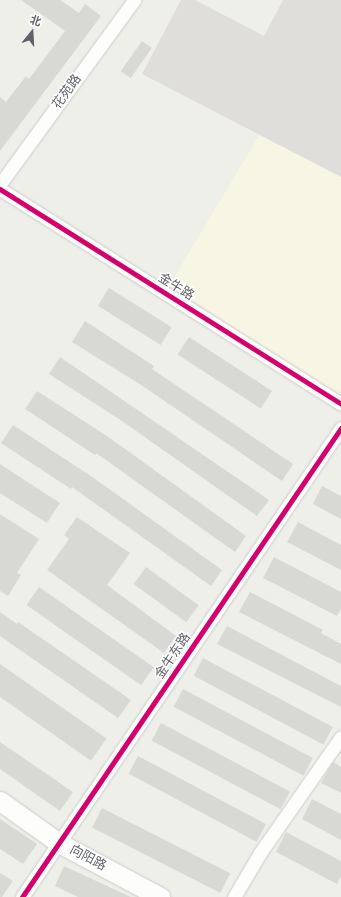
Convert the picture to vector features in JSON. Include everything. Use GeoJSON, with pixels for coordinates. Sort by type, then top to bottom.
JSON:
{"type":"FeatureCollection","features":[{"type":"Feature","properties":{"kind":"street","name":"花苑路"},"geometry":{"type":"LineString","coordinates":[[0,184],[134,0]]}},
{"type":"Feature","properties":{"kind":"street","name":"金牛路"},"geometry":{"type":"LineString","coordinates":[[0,189],[341,404]]}},
{"type":"Feature","properties":{"kind":"street","name":"金牛东路"},"geometry":{"type":"LineString","coordinates":[[22,897],[336,445],[341,428]]}},
{"type":"Feature","properties":{"kind":"street"},"geometry":{"type":"LineString","coordinates":[[234,897],[260,853],[341,737]]}},
{"type":"Feature","properties":{"kind":"street","name":"向阳路"},"geometry":{"type":"LineString","coordinates":[[0,801],[59,843],[160,897]]}},
{"type":"Feature","properties":{"kind":"shaded area"},"geometry":{"type":"Polygon","coordinates":[[[181,0],[195,0],[264,36],[283,0],[341,0],[341,177],[142,74],[181,0]]]}},
{"type":"Feature","properties":{"kind":"shaded area"},"geometry":{"type":"Polygon","coordinates":[[[260,134],[341,177],[341,396],[169,286],[260,134]]]}},
{"type":"Feature","properties":{"kind":"building"},"geometry":{"type":"Polygon","coordinates":[[[21,0],[60,0],[79,13],[85,4],[101,16],[0,151],[0,97],[6,102],[26,76],[29,79],[65,31],[21,0]]]}},
{"type":"Feature","properties":{"kind":"building"},"geometry":{"type":"Polygon","coordinates":[[[142,41],[152,48],[131,78],[121,71],[142,41]]]}},
{"type":"Feature","properties":{"kind":"building"},"geometry":{"type":"Polygon","coordinates":[[[109,288],[172,327],[161,345],[98,306],[109,288]]]}},
{"type":"Feature","properties":{"kind":"building"},"geometry":{"type":"Polygon","coordinates":[[[85,321],[154,366],[152,369],[293,464],[282,481],[141,385],[72,342],[85,321]]]}},
{"type":"Feature","properties":{"kind":"building"},"geometry":{"type":"Polygon","coordinates":[[[189,337],[272,391],[261,409],[178,355],[189,337]]]}},
{"type":"Feature","properties":{"kind":"building"},"geometry":{"type":"Polygon","coordinates":[[[60,357],[269,500],[257,516],[119,419],[49,374],[60,357]]]}},
{"type":"Feature","properties":{"kind":"building"},"geometry":{"type":"Polygon","coordinates":[[[37,391],[107,436],[246,536],[235,552],[96,453],[95,455],[25,409],[37,391]]]}},
{"type":"Feature","properties":{"kind":"building"},"geometry":{"type":"Polygon","coordinates":[[[13,425],[91,476],[222,570],[211,586],[72,487],[71,489],[1,443],[13,425]]]}},
{"type":"Feature","properties":{"kind":"building"},"geometry":{"type":"Polygon","coordinates":[[[0,464],[60,503],[47,523],[0,493],[0,464]]]}},
{"type":"Feature","properties":{"kind":"building"},"geometry":{"type":"Polygon","coordinates":[[[322,486],[341,496],[341,519],[313,504],[322,486]]]}},
{"type":"Feature","properties":{"kind":"building"},"geometry":{"type":"Polygon","coordinates":[[[0,514],[39,539],[17,573],[21,575],[8,596],[0,591],[0,514]]]}},
{"type":"Feature","properties":{"kind":"building"},"geometry":{"type":"Polygon","coordinates":[[[77,517],[130,553],[107,585],[176,636],[164,653],[47,570],[69,539],[64,535],[77,517]]]}},
{"type":"Feature","properties":{"kind":"building"},"geometry":{"type":"Polygon","coordinates":[[[298,522],[341,545],[341,570],[287,542],[298,522]]]}},
{"type":"Feature","properties":{"kind":"building"},"geometry":{"type":"Polygon","coordinates":[[[274,557],[341,592],[341,608],[337,616],[263,578],[274,557]]]}},
{"type":"Feature","properties":{"kind":"building"},"geometry":{"type":"Polygon","coordinates":[[[146,567],[199,605],[186,622],[134,584],[146,567]]]}},
{"type":"Feature","properties":{"kind":"building"},"geometry":{"type":"Polygon","coordinates":[[[39,587],[154,667],[141,685],[26,605],[39,587]]]}},
{"type":"Feature","properties":{"kind":"building"},"geometry":{"type":"Polygon","coordinates":[[[250,592],[323,630],[321,633],[341,644],[341,664],[239,612],[250,592]]]}},
{"type":"Feature","properties":{"kind":"building"},"geometry":{"type":"Polygon","coordinates":[[[0,612],[17,624],[18,622],[131,700],[118,718],[0,636],[0,612]]]}},
{"type":"Feature","properties":{"kind":"building"},"geometry":{"type":"Polygon","coordinates":[[[227,626],[341,686],[341,707],[217,644],[227,626]]]}},
{"type":"Feature","properties":{"kind":"building"},"geometry":{"type":"Polygon","coordinates":[[[203,658],[333,727],[323,745],[194,676],[203,658]]]}},
{"type":"Feature","properties":{"kind":"building"},"geometry":{"type":"Polygon","coordinates":[[[0,664],[106,739],[91,761],[0,697],[0,664]]]}},
{"type":"Feature","properties":{"kind":"building"},"geometry":{"type":"Polygon","coordinates":[[[183,689],[313,758],[303,776],[174,707],[183,689]]]}},
{"type":"Feature","properties":{"kind":"building"},"geometry":{"type":"Polygon","coordinates":[[[161,723],[290,792],[281,809],[152,741],[161,723]]]}},
{"type":"Feature","properties":{"kind":"building"},"geometry":{"type":"Polygon","coordinates":[[[0,742],[73,792],[60,811],[0,769],[0,742]]]}},
{"type":"Feature","properties":{"kind":"building"},"geometry":{"type":"Polygon","coordinates":[[[138,756],[266,824],[257,842],[129,774],[138,756]]]}},
{"type":"Feature","properties":{"kind":"building"},"geometry":{"type":"Polygon","coordinates":[[[333,762],[341,767],[341,793],[321,783],[333,762]]]}},
{"type":"Feature","properties":{"kind":"building"},"geometry":{"type":"Polygon","coordinates":[[[312,799],[341,814],[341,840],[302,819],[312,799]]]}},
{"type":"Feature","properties":{"kind":"building"},"geometry":{"type":"Polygon","coordinates":[[[102,808],[230,873],[220,893],[92,828],[102,808]]]}},
{"type":"Feature","properties":{"kind":"building"},"geometry":{"type":"Polygon","coordinates":[[[0,819],[37,844],[23,864],[0,849],[0,819]]]}},
{"type":"Feature","properties":{"kind":"building"},"geometry":{"type":"Polygon","coordinates":[[[286,832],[341,861],[341,876],[337,884],[276,852],[286,832]]]}},
{"type":"Feature","properties":{"kind":"building"},"geometry":{"type":"Polygon","coordinates":[[[64,866],[131,897],[78,897],[55,886],[64,866]]]}},
{"type":"Feature","properties":{"kind":"building"},"geometry":{"type":"Polygon","coordinates":[[[0,873],[13,881],[2,897],[0,897],[0,873]]]}},
{"type":"Feature","properties":{"kind":"cycle path"},"geometry":{"type":"LineString","coordinates":[[0,189],[341,404]]}},
{"type":"Feature","properties":{"kind":"cycle path"},"geometry":{"type":"LineString","coordinates":[[22,897],[341,428]]}}]}
